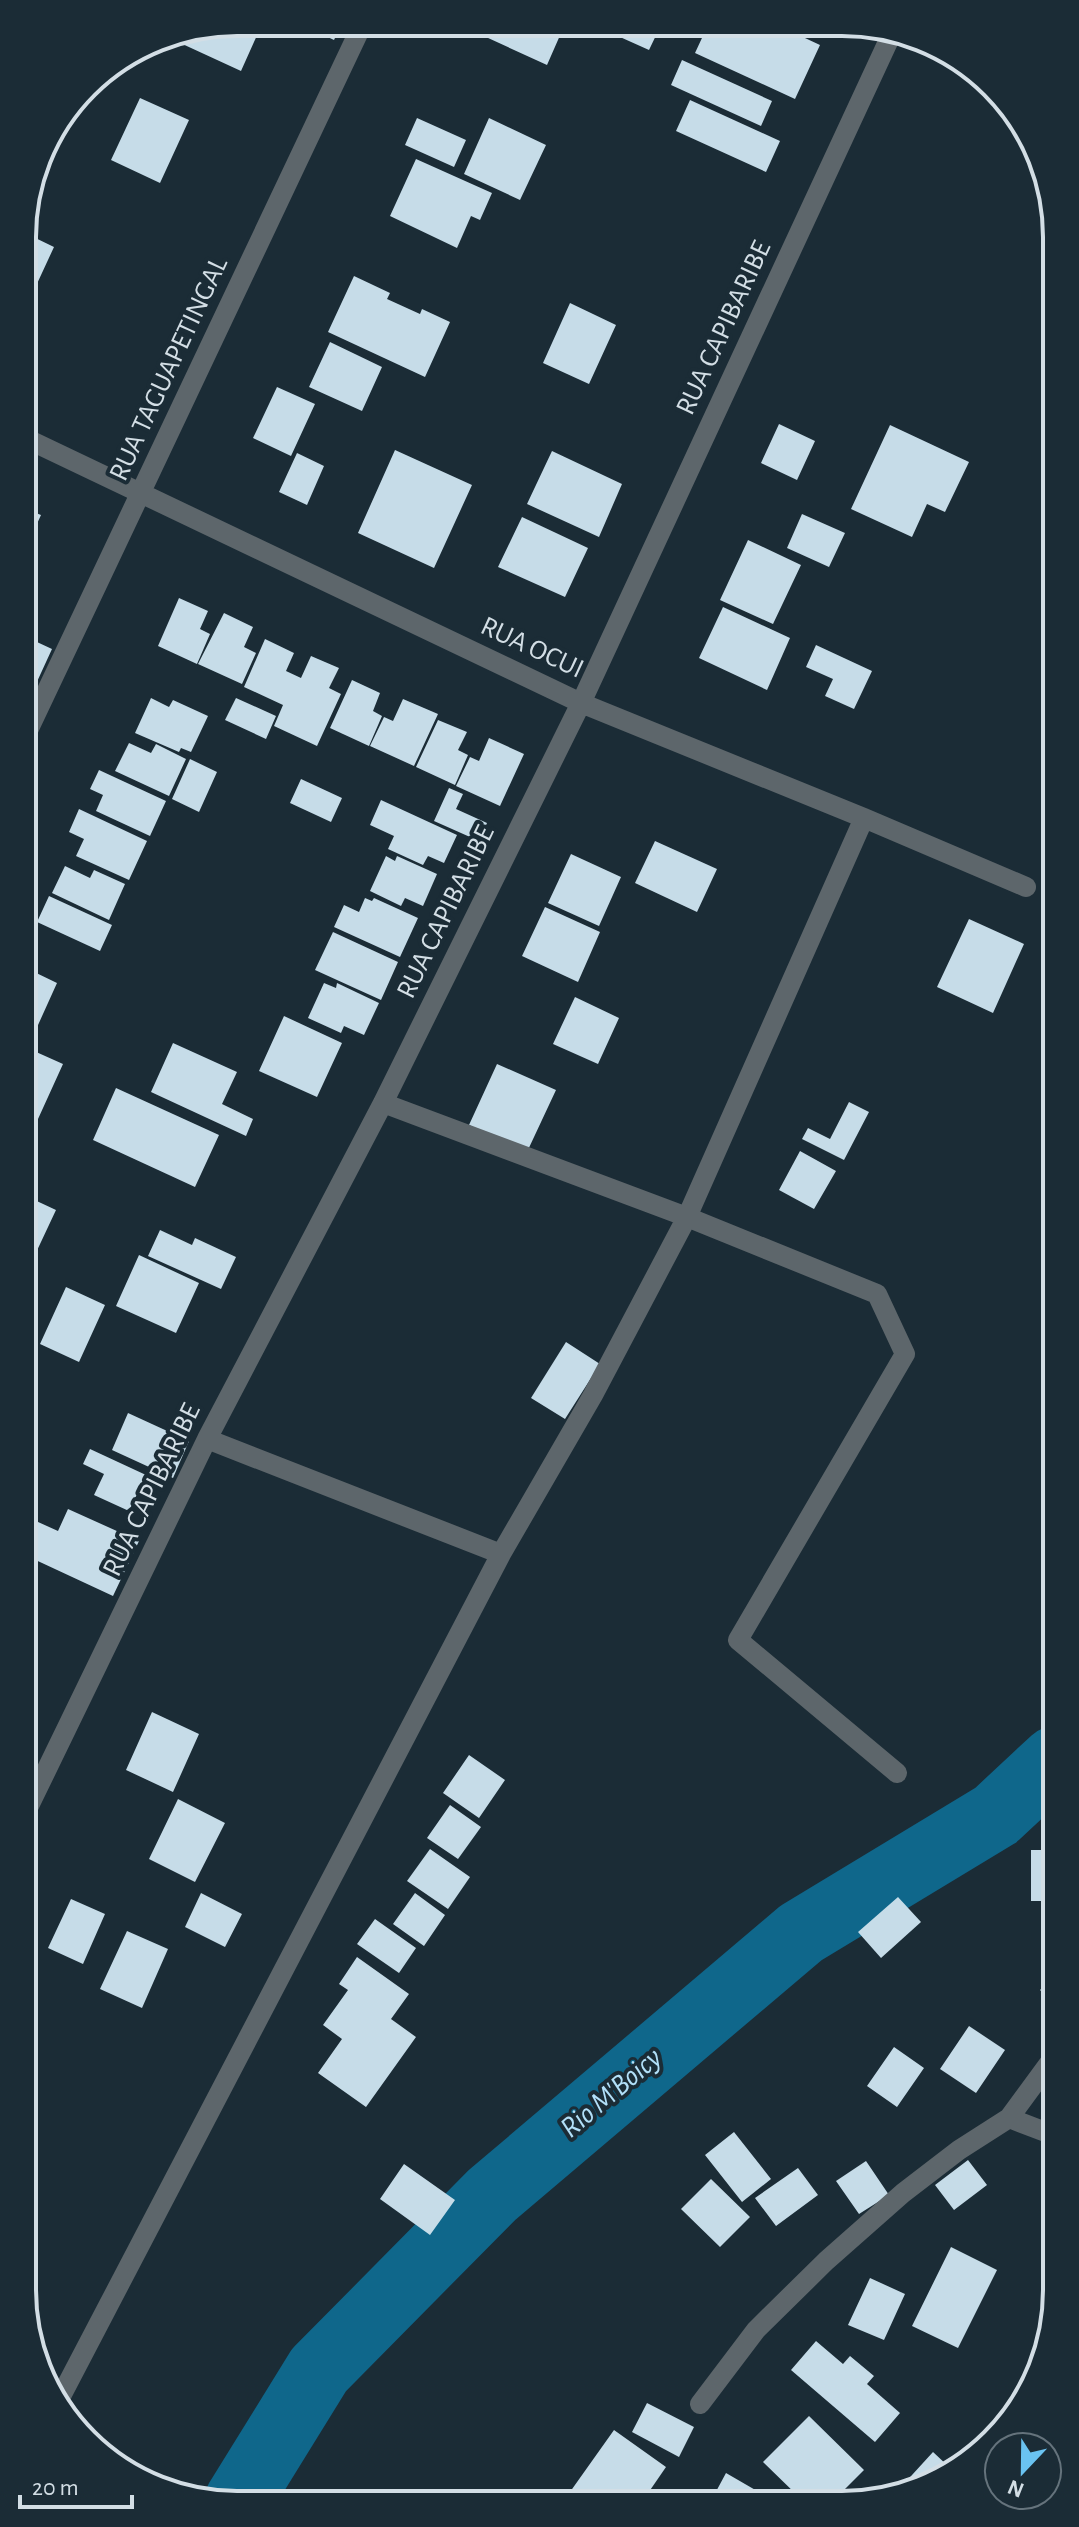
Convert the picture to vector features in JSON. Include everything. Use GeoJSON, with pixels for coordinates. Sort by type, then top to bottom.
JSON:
{"type":"FeatureCollection","features":[{"type":"Feature","properties":{"kind":"street","name":"RUA TAGUAPETINGAL"},"geometry":{"type":"LineString","coordinates":[[36,714],[357,36]]}},
{"type":"Feature","properties":{"kind":"street","name":"RUA CAPIBARIBE"},"geometry":{"type":"LineString","coordinates":[[36,1792],[207,1439],[383,1103],[581,703],[888,42]]}},
{"type":"Feature","properties":{"kind":"street","name":"RUA OCUI"},"geometry":{"type":"LineString","coordinates":[[36,443],[581,703],[1026,887]]}},
{"type":"Feature","properties":{"kind":"street"},"geometry":{"type":"LineString","coordinates":[[64,2391],[501,1554],[593,1395],[687,1217],[864,818]]}},
{"type":"Feature","properties":{"kind":"street"},"geometry":{"type":"LineString","coordinates":[[383,1103],[687,1217],[877,1294],[905,1354],[738,1640],[897,1773]]}},
{"type":"Feature","properties":{"kind":"street"},"geometry":{"type":"LineString","coordinates":[[207,1439],[501,1554]]}},
{"type":"Feature","properties":{"kind":"street"},"geometry":{"type":"LineString","coordinates":[[700,2404],[756,2330],[826,2261],[903,2193],[959,2150],[1009,2118],[1043,2072]]}},
{"type":"Feature","properties":{"kind":"street"},"geometry":{"type":"LineString","coordinates":[[1009,2118],[1043,2131]]}},
{"type":"Feature","properties":{"kind":"building"},"geometry":{"type":"Polygon","coordinates":[[[257,36],[241,71],[182,44],[211,38],[257,36]]]}},
{"type":"Feature","properties":{"kind":"building"},"geometry":{"type":"Polygon","coordinates":[[[484,36],[560,36],[547,65],[484,36]]]}},
{"type":"Feature","properties":{"kind":"building"},"geometry":{"type":"Polygon","coordinates":[[[618,36],[656,36],[649,50],[618,36]]]}},
{"type":"Feature","properties":{"kind":"building"},"geometry":{"type":"Polygon","coordinates":[[[703,36],[801,36],[820,45],[795,99],[695,53],[703,36]]]}},
{"type":"Feature","properties":{"kind":"building"},"geometry":{"type":"Polygon","coordinates":[[[682,60],[772,101],[761,126],[671,85],[682,60]]]}},
{"type":"Feature","properties":{"kind":"building"},"geometry":{"type":"Polygon","coordinates":[[[140,98],[189,120],[160,183],[111,160],[140,98]]]}},
{"type":"Feature","properties":{"kind":"building"},"geometry":{"type":"Polygon","coordinates":[[[690,100],[780,141],[766,172],[676,131],[690,100]]]}},
{"type":"Feature","properties":{"kind":"building"},"geometry":{"type":"Polygon","coordinates":[[[417,118],[466,140],[454,167],[405,145],[417,118]]]}},
{"type":"Feature","properties":{"kind":"building"},"geometry":{"type":"Polygon","coordinates":[[[489,118],[546,145],[520,200],[464,174],[489,118]]]}},
{"type":"Feature","properties":{"kind":"building"},"geometry":{"type":"Polygon","coordinates":[[[416,159],[492,193],[480,220],[471,216],[457,248],[390,216],[416,159]]]}},
{"type":"Feature","properties":{"kind":"building"},"geometry":{"type":"Polygon","coordinates":[[[36,238],[54,247],[36,286],[36,238]]]}},
{"type":"Feature","properties":{"kind":"building"},"geometry":{"type":"Polygon","coordinates":[[[354,276],[390,293],[387,299],[420,314],[422,309],[450,322],[425,377],[328,332],[354,276]]]}},
{"type":"Feature","properties":{"kind":"building"},"geometry":{"type":"Polygon","coordinates":[[[570,303],[616,325],[589,384],[543,363],[570,303]]]}},
{"type":"Feature","properties":{"kind":"building"},"geometry":{"type":"Polygon","coordinates":[[[330,342],[382,367],[362,411],[309,387],[330,342]]]}},
{"type":"Feature","properties":{"kind":"building"},"geometry":{"type":"Polygon","coordinates":[[[277,387],[315,404],[291,456],[253,438],[277,387]]]}},
{"type":"Feature","properties":{"kind":"building"},"geometry":{"type":"Polygon","coordinates":[[[779,424],[815,441],[797,480],[761,463],[779,424]]]}},
{"type":"Feature","properties":{"kind":"building"},"geometry":{"type":"Polygon","coordinates":[[[890,425],[969,462],[945,512],[927,504],[912,537],[851,509],[890,425]]]}},
{"type":"Feature","properties":{"kind":"building"},"geometry":{"type":"Polygon","coordinates":[[[395,450],[472,485],[434,568],[358,533],[395,450]]]}},
{"type":"Feature","properties":{"kind":"building"},"geometry":{"type":"Polygon","coordinates":[[[552,451],[622,484],[599,537],[527,504],[552,451]]]}},
{"type":"Feature","properties":{"kind":"building"},"geometry":{"type":"Polygon","coordinates":[[[297,453],[324,466],[307,505],[279,492],[297,453]]]}},
{"type":"Feature","properties":{"kind":"building"},"geometry":{"type":"Polygon","coordinates":[[[802,514],[845,533],[829,567],[787,548],[802,514]]]}},
{"type":"Feature","properties":{"kind":"building"},"geometry":{"type":"Polygon","coordinates":[[[522,517],[588,548],[565,597],[498,567],[522,517]]]}},
{"type":"Feature","properties":{"kind":"building"},"geometry":{"type":"Polygon","coordinates":[[[748,540],[801,565],[773,624],[720,600],[748,540]]]}},
{"type":"Feature","properties":{"kind":"building"},"geometry":{"type":"Polygon","coordinates":[[[179,598],[208,611],[200,629],[210,634],[197,664],[158,646],[179,598]]]}},
{"type":"Feature","properties":{"kind":"building"},"geometry":{"type":"Polygon","coordinates":[[[723,607],[790,638],[767,690],[699,658],[723,607]]]}},
{"type":"Feature","properties":{"kind":"building"},"geometry":{"type":"Polygon","coordinates":[[[224,613],[253,627],[244,647],[256,653],[242,684],[198,664],[224,613]]]}},
{"type":"Feature","properties":{"kind":"building"},"geometry":{"type":"Polygon","coordinates":[[[265,639],[294,653],[286,671],[301,678],[311,656],[339,668],[329,688],[341,694],[317,746],[274,726],[283,705],[244,687],[265,639]]]}},
{"type":"Feature","properties":{"kind":"building"},"geometry":{"type":"Polygon","coordinates":[[[36,642],[52,649],[36,684],[36,642]]]}},
{"type":"Feature","properties":{"kind":"building"},"geometry":{"type":"Polygon","coordinates":[[[816,645],[872,671],[854,709],[825,696],[833,679],[806,667],[816,645]]]}},
{"type":"Feature","properties":{"kind":"building"},"geometry":{"type":"Polygon","coordinates":[[[352,680],[380,693],[373,711],[382,716],[369,746],[330,728],[352,680]]]}},
{"type":"Feature","properties":{"kind":"building"},"geometry":{"type":"Polygon","coordinates":[[[151,698],[169,707],[173,700],[208,716],[191,752],[181,748],[179,752],[135,733],[151,698]]]}},
{"type":"Feature","properties":{"kind":"building"},"geometry":{"type":"Polygon","coordinates":[[[236,698],[276,716],[266,739],[225,720],[236,698]]]}},
{"type":"Feature","properties":{"kind":"building"},"geometry":{"type":"Polygon","coordinates":[[[403,699],[438,714],[414,766],[370,746],[384,717],[393,721],[403,699]]]}},
{"type":"Feature","properties":{"kind":"building"},"geometry":{"type":"Polygon","coordinates":[[[438,720],[467,732],[458,750],[468,755],[455,785],[416,767],[438,720]]]}},
{"type":"Feature","properties":{"kind":"building"},"geometry":{"type":"Polygon","coordinates":[[[489,738],[524,754],[500,806],[456,786],[470,757],[479,761],[489,738]]]}},
{"type":"Feature","properties":{"kind":"building"},"geometry":{"type":"Polygon","coordinates":[[[129,743],[151,753],[156,744],[186,759],[169,796],[115,771],[129,743]]]}},
{"type":"Feature","properties":{"kind":"building"},"geometry":{"type":"Polygon","coordinates":[[[190,759],[217,772],[199,812],[172,799],[190,759]]]}},
{"type":"Feature","properties":{"kind":"building"},"geometry":{"type":"Polygon","coordinates":[[[99,770],[166,801],[150,836],[96,811],[103,795],[90,789],[99,770]]]}},
{"type":"Feature","properties":{"kind":"building"},"geometry":{"type":"Polygon","coordinates":[[[301,779],[342,798],[331,822],[290,803],[301,779]]]}},
{"type":"Feature","properties":{"kind":"building"},"geometry":{"type":"Polygon","coordinates":[[[449,788],[463,794],[456,809],[487,823],[479,841],[434,821],[449,788]]]}},
{"type":"Feature","properties":{"kind":"building"},"geometry":{"type":"Polygon","coordinates":[[[381,800],[457,835],[444,863],[428,856],[423,865],[388,849],[394,836],[370,825],[381,800]]]}},
{"type":"Feature","properties":{"kind":"building"},"geometry":{"type":"Polygon","coordinates":[[[79,809],[147,841],[129,880],[76,856],[84,839],[69,832],[79,809]]]}},
{"type":"Feature","properties":{"kind":"building"},"geometry":{"type":"Polygon","coordinates":[[[655,841],[717,869],[697,912],[635,883],[655,841]]]}},
{"type":"Feature","properties":{"kind":"building"},"geometry":{"type":"Polygon","coordinates":[[[571,854],[621,877],[599,926],[548,903],[571,854]]]}},
{"type":"Feature","properties":{"kind":"building"},"geometry":{"type":"Polygon","coordinates":[[[386,856],[395,861],[397,856],[437,874],[423,906],[405,898],[401,906],[370,891],[386,856]]]}},
{"type":"Feature","properties":{"kind":"building"},"geometry":{"type":"Polygon","coordinates":[[[65,866],[90,878],[94,870],[125,884],[109,920],[52,893],[65,866]]]}},
{"type":"Feature","properties":{"kind":"building"},"geometry":{"type":"Polygon","coordinates":[[[49,896],[112,925],[100,951],[37,922],[49,896]]]}},
{"type":"Feature","properties":{"kind":"building"},"geometry":{"type":"Polygon","coordinates":[[[365,898],[372,901],[374,898],[418,918],[400,957],[334,927],[344,905],[359,912],[365,898]]]}},
{"type":"Feature","properties":{"kind":"building"},"geometry":{"type":"Polygon","coordinates":[[[545,907],[600,932],[578,982],[522,956],[545,907]]]}},
{"type":"Feature","properties":{"kind":"building"},"geometry":{"type":"Polygon","coordinates":[[[969,919],[1024,944],[993,1013],[937,987],[969,919]]]}},
{"type":"Feature","properties":{"kind":"building"},"geometry":{"type":"Polygon","coordinates":[[[333,932],[398,962],[381,1000],[315,970],[333,932]]]}},
{"type":"Feature","properties":{"kind":"building"},"geometry":{"type":"Polygon","coordinates":[[[36,973],[57,983],[36,1030],[36,973]]]}},
{"type":"Feature","properties":{"kind":"building"},"geometry":{"type":"Polygon","coordinates":[[[324,983],[336,988],[337,983],[379,1003],[364,1035],[344,1026],[341,1033],[308,1018],[324,983]]]}},
{"type":"Feature","properties":{"kind":"building"},"geometry":{"type":"Polygon","coordinates":[[[575,997],[619,1018],[598,1064],[553,1044],[575,997]]]}},
{"type":"Feature","properties":{"kind":"building"},"geometry":{"type":"Polygon","coordinates":[[[284,1016],[342,1043],[317,1097],[259,1071],[284,1016]]]}},
{"type":"Feature","properties":{"kind":"building"},"geometry":{"type":"Polygon","coordinates":[[[173,1043],[237,1072],[222,1104],[253,1119],[246,1136],[151,1092],[173,1043]]]}},
{"type":"Feature","properties":{"kind":"building"},"geometry":{"type":"Polygon","coordinates":[[[36,1052],[63,1064],[36,1118],[36,1052]]]}},
{"type":"Feature","properties":{"kind":"building"},"geometry":{"type":"Polygon","coordinates":[[[497,1064],[556,1090],[527,1152],[469,1125],[497,1064]]]}},
{"type":"Feature","properties":{"kind":"building"},"geometry":{"type":"Polygon","coordinates":[[[116,1088],[219,1135],[195,1187],[93,1140],[116,1088]]]}},
{"type":"Feature","properties":{"kind":"building"},"geometry":{"type":"Polygon","coordinates":[[[849,1102],[869,1112],[844,1160],[802,1139],[808,1128],[830,1139],[849,1102]]]}},
{"type":"Feature","properties":{"kind":"building"},"geometry":{"type":"Polygon","coordinates":[[[800,1151],[836,1171],[814,1209],[779,1190],[800,1151]]]}},
{"type":"Feature","properties":{"kind":"building"},"geometry":{"type":"Polygon","coordinates":[[[36,1201],[56,1210],[36,1253],[36,1201]]]}},
{"type":"Feature","properties":{"kind":"building"},"geometry":{"type":"Polygon","coordinates":[[[160,1230],[192,1245],[195,1238],[236,1257],[221,1289],[148,1256],[160,1230]]]}},
{"type":"Feature","properties":{"kind":"building"},"geometry":{"type":"Polygon","coordinates":[[[139,1255],[199,1283],[176,1333],[116,1306],[139,1255]]]}},
{"type":"Feature","properties":{"kind":"building"},"geometry":{"type":"Polygon","coordinates":[[[66,1287],[105,1305],[79,1362],[40,1344],[66,1287]]]}},
{"type":"Feature","properties":{"kind":"building"},"geometry":{"type":"Polygon","coordinates":[[[566,1342],[600,1364],[565,1419],[531,1398],[566,1342]]]}},
{"type":"Feature","properties":{"kind":"building"},"geometry":{"type":"Polygon","coordinates":[[[128,1413],[189,1441],[173,1478],[112,1450],[128,1413]]]}},
{"type":"Feature","properties":{"kind":"building"},"geometry":{"type":"Polygon","coordinates":[[[90,1449],[146,1475],[129,1511],[94,1495],[104,1474],[83,1464],[90,1449]]]}},
{"type":"Feature","properties":{"kind":"building"},"geometry":{"type":"Polygon","coordinates":[[[68,1509],[139,1541],[113,1596],[36,1560],[36,1521],[58,1531],[68,1509]]]}},
{"type":"Feature","properties":{"kind":"building"},"geometry":{"type":"Polygon","coordinates":[[[152,1712],[199,1734],[173,1792],[126,1770],[152,1712]]]}},
{"type":"Feature","properties":{"kind":"building"},"geometry":{"type":"Polygon","coordinates":[[[469,1755],[505,1780],[479,1818],[443,1793],[469,1755]]]}},
{"type":"Feature","properties":{"kind":"building"},"geometry":{"type":"Polygon","coordinates":[[[178,1799],[225,1823],[195,1882],[149,1859],[178,1799]]]}},
{"type":"Feature","properties":{"kind":"building"},"geometry":{"type":"Polygon","coordinates":[[[450,1805],[481,1827],[458,1859],[427,1838],[450,1805]]]}},
{"type":"Feature","properties":{"kind":"building"},"geometry":{"type":"Polygon","coordinates":[[[430,1849],[470,1877],[448,1909],[407,1881],[430,1849]]]}},
{"type":"Feature","properties":{"kind":"building"},"geometry":{"type":"Polygon","coordinates":[[[1031,1850],[1043,1850],[1043,1901],[1031,1901],[1031,1850]]]}},
{"type":"Feature","properties":{"kind":"building"},"geometry":{"type":"Polygon","coordinates":[[[201,1893],[242,1914],[225,1947],[185,1927],[201,1893]]]}},
{"type":"Feature","properties":{"kind":"building"},"geometry":{"type":"Polygon","coordinates":[[[415,1893],[445,1915],[424,1946],[393,1924],[415,1893]]]}},
{"type":"Feature","properties":{"kind":"building"},"geometry":{"type":"Polygon","coordinates":[[[898,1897],[921,1922],[881,1958],[858,1932],[898,1897]]]}},
{"type":"Feature","properties":{"kind":"building"},"geometry":{"type":"Polygon","coordinates":[[[71,1899],[105,1914],[83,1964],[48,1948],[71,1899]]]}},
{"type":"Feature","properties":{"kind":"building"},"geometry":{"type":"Polygon","coordinates":[[[375,1919],[416,1948],[399,1973],[357,1944],[375,1919]]]}},
{"type":"Feature","properties":{"kind":"building"},"geometry":{"type":"Polygon","coordinates":[[[127,1931],[168,1949],[142,2008],[100,1989],[127,1931]]]}},
{"type":"Feature","properties":{"kind":"building"},"geometry":{"type":"Polygon","coordinates":[[[357,1957],[409,1994],[391,2019],[416,2037],[366,2107],[318,2073],[342,2039],[323,2025],[348,1990],[339,1984],[357,1957]]]}},
{"type":"Feature","properties":{"kind":"building"},"geometry":{"type":"Polygon","coordinates":[[[969,2026],[1005,2050],[976,2093],[940,2069],[969,2026]]]}},
{"type":"Feature","properties":{"kind":"building"},"geometry":{"type":"Polygon","coordinates":[[[894,2047],[924,2068],[897,2107],[867,2086],[894,2047]]]}},
{"type":"Feature","properties":{"kind":"building"},"geometry":{"type":"Polygon","coordinates":[[[734,2132],[771,2179],[742,2202],[705,2155],[734,2132]]]}},
{"type":"Feature","properties":{"kind":"building"},"geometry":{"type":"Polygon","coordinates":[[[968,2160],[987,2185],[954,2210],[935,2185],[968,2160]]]}},
{"type":"Feature","properties":{"kind":"building"},"geometry":{"type":"Polygon","coordinates":[[[866,2161],[889,2195],[859,2214],[836,2181],[866,2161]]]}},
{"type":"Feature","properties":{"kind":"building"},"geometry":{"type":"Polygon","coordinates":[[[404,2164],[455,2200],[430,2235],[380,2199],[404,2164]]]}},
{"type":"Feature","properties":{"kind":"building"},"geometry":{"type":"Polygon","coordinates":[[[798,2168],[818,2195],[776,2226],[755,2198],[798,2168]]]}},
{"type":"Feature","properties":{"kind":"building"},"geometry":{"type":"Polygon","coordinates":[[[711,2179],[750,2217],[720,2247],[681,2209],[711,2179]]]}},
{"type":"Feature","properties":{"kind":"building"},"geometry":{"type":"Polygon","coordinates":[[[951,2247],[997,2270],[958,2348],[912,2326],[951,2247]]]}},
{"type":"Feature","properties":{"kind":"building"},"geometry":{"type":"Polygon","coordinates":[[[870,2278],[905,2294],[884,2340],[848,2325],[870,2278]]]}},
{"type":"Feature","properties":{"kind":"building"},"geometry":{"type":"Polygon","coordinates":[[[816,2341],[843,2364],[850,2356],[874,2376],[867,2384],[900,2413],[875,2442],[791,2370],[816,2341]]]}},
{"type":"Feature","properties":{"kind":"building"},"geometry":{"type":"Polygon","coordinates":[[[647,2403],[694,2427],[679,2457],[632,2432],[647,2403]]]}},
{"type":"Feature","properties":{"kind":"building"},"geometry":{"type":"Polygon","coordinates":[[[809,2416],[864,2470],[843,2491],[793,2491],[763,2462],[809,2416]]]}},
{"type":"Feature","properties":{"kind":"building"},"geometry":{"type":"Polygon","coordinates":[[[614,2430],[666,2467],[650,2491],[571,2491],[614,2430]]]}},
{"type":"Feature","properties":{"kind":"building"},"geometry":{"type":"Polygon","coordinates":[[[933,2452],[944,2462],[919,2476],[908,2480],[933,2452]]]}},
{"type":"Feature","properties":{"kind":"building"},"geometry":{"type":"Polygon","coordinates":[[[726,2473],[757,2491],[716,2491],[726,2473]]]}},
{"type":"Feature","properties":{"kind":"waterway","name":"Rio M'Boicy"},"geometry":{"type":"LineString","coordinates":[[244,2491],[319,2370],[492,2195],[801,1933],[996,1815],[1043,1771]]}}]}
